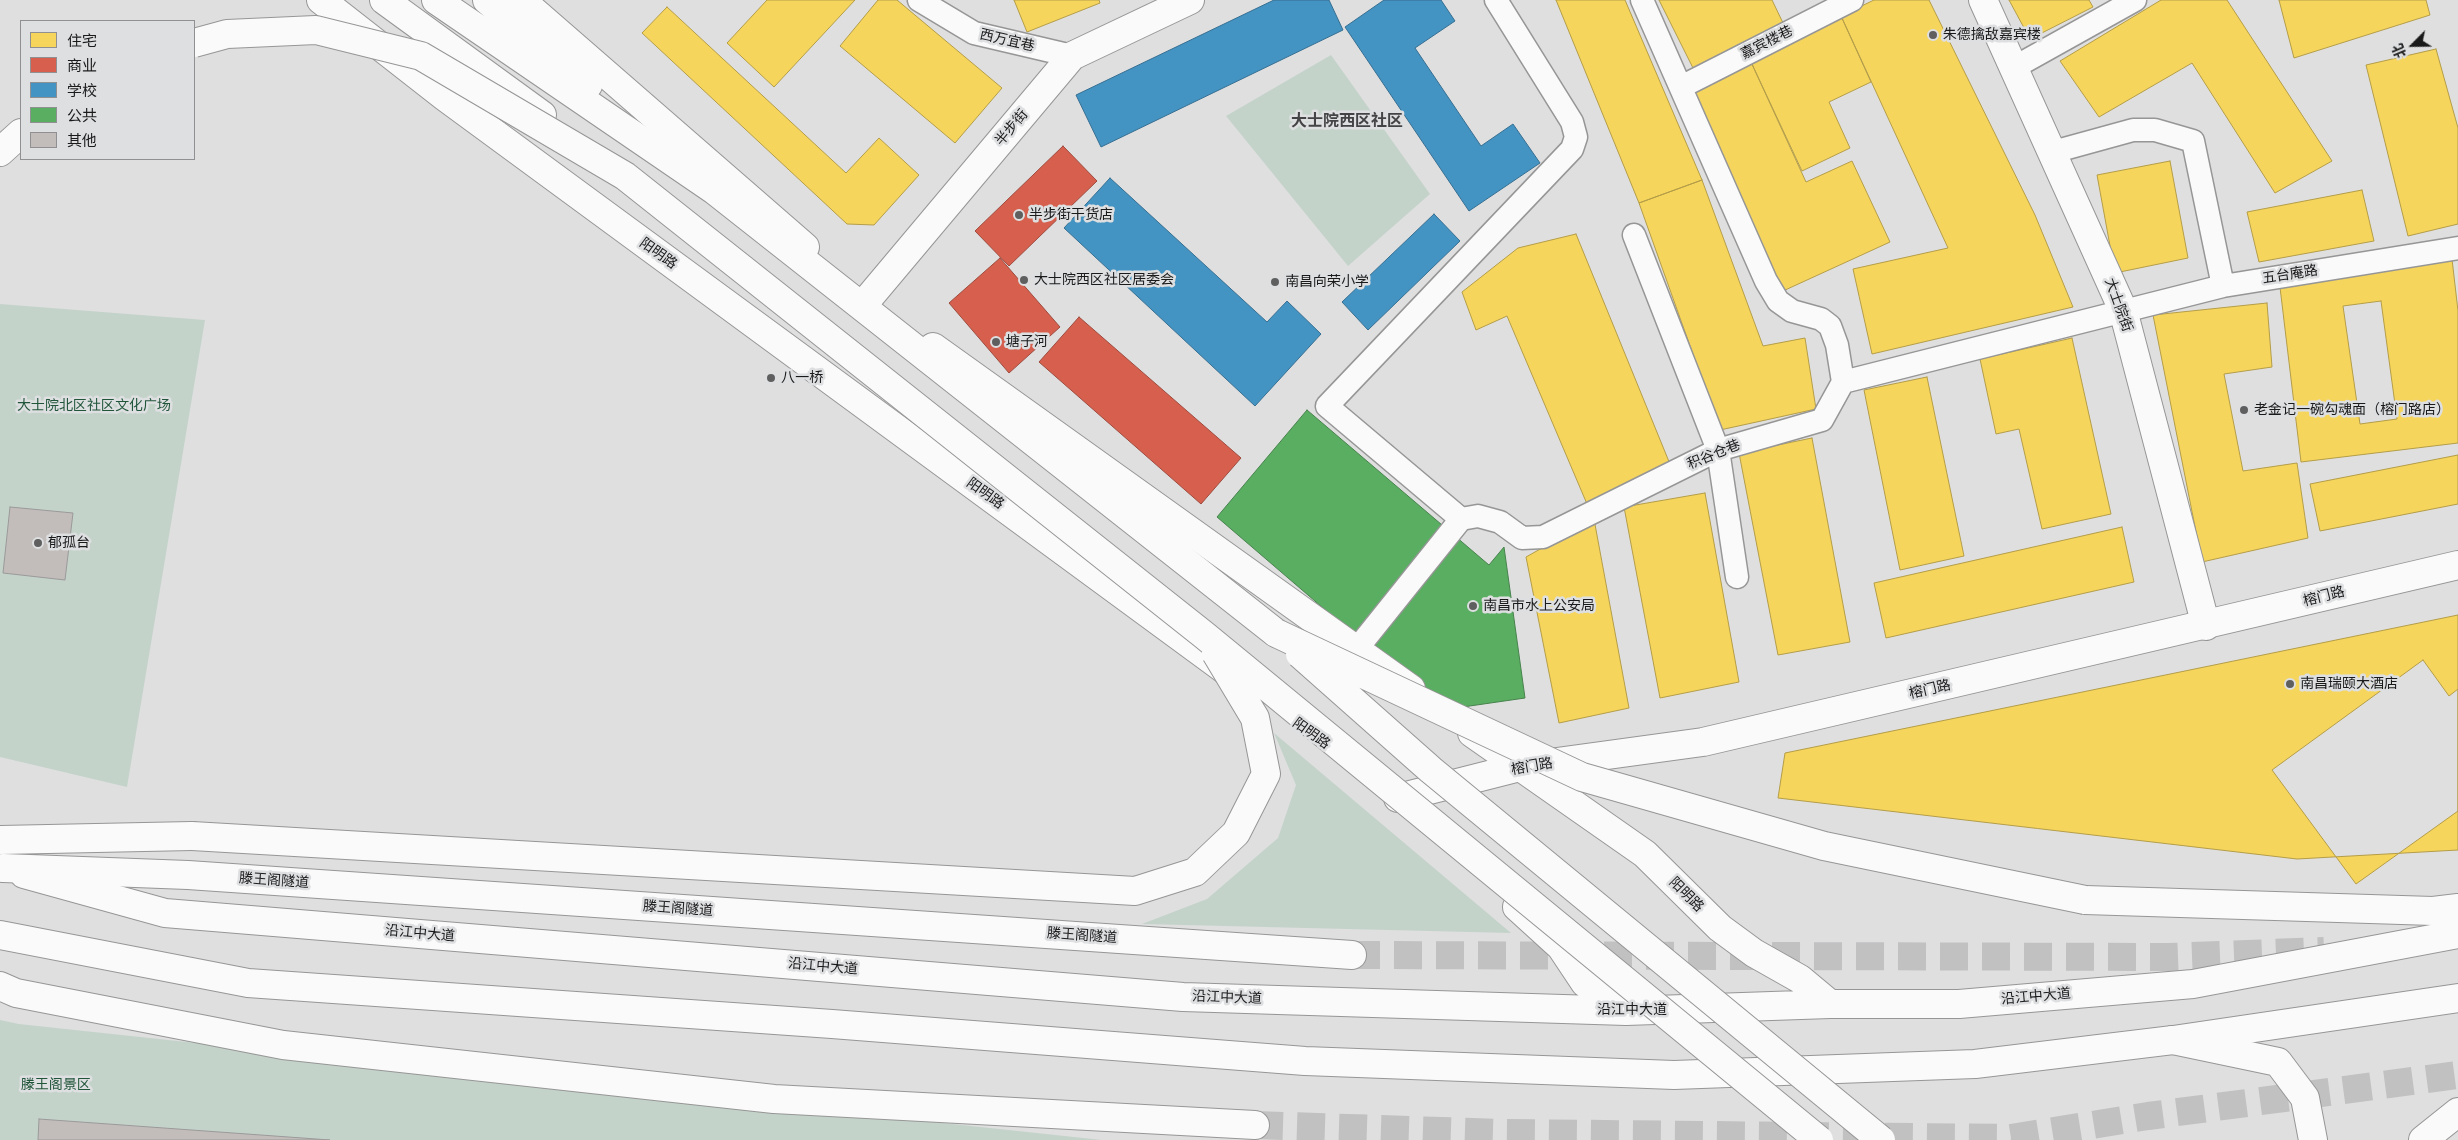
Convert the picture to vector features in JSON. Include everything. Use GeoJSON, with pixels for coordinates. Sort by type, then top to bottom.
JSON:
{"type":"FeatureCollection","features":[{"type":"Feature","properties":{"kind":"main road","name":"阳明路"},"geometry":{"type":"LineString","coordinates":[[322,0],[453,103],[1398,798],[1561,947],[1585,983],[1626,1011]]}},
{"type":"Feature","properties":{"kind":"main road"},"geometry":{"type":"LineString","coordinates":[[384,0],[625,176],[1204,635],[1819,1140]]}},
{"type":"Feature","properties":{"kind":"main road"},"geometry":{"type":"LineString","coordinates":[[436,0],[714,190]]}},
{"type":"Feature","properties":{"kind":"main road"},"geometry":{"type":"LineString","coordinates":[[486,0],[714,190],[1276,633],[1431,770],[1881,1140]]}},
{"type":"Feature","properties":{"kind":"main road","name":"阳明路"},"geometry":{"type":"LineString","coordinates":[[521,0],[867,300],[1520,767],[1645,854],[1720,928],[1754,953],[1800,979],[1830,1004]]}},
{"type":"Feature","properties":{"kind":"main road","name":"半步街"},"geometry":{"type":"LineString","coordinates":[[867,300],[1072,56],[1190,0]]}},
{"type":"Feature","properties":{"kind":"main road","name":"大士院街"},"geometry":{"type":"LineString","coordinates":[[1983,0],[2123,310],[2206,626]]}},
{"type":"Feature","properties":{"kind":"main road"},"geometry":{"type":"LineString","coordinates":[[195,43],[226,34],[316,30],[421,56],[625,176]]}},
{"type":"Feature","properties":{"kind":"main road"},"geometry":{"type":"LineString","coordinates":[[0,152],[20,134]]}},
{"type":"Feature","properties":{"kind":"main road","name":"榕门路"},"geometry":{"type":"LineString","coordinates":[[1398,798],[1520,767],[1703,742],[2206,626],[2458,565]]}},
{"type":"Feature","properties":{"kind":"main road"},"geometry":{"type":"LineString","coordinates":[[1276,633],[1582,777],[1824,846],[2086,900],[2433,911],[2458,908]]}},
{"type":"Feature","properties":{"kind":"main road"},"geometry":{"type":"LineString","coordinates":[[0,840],[192,836],[1135,891],[1195,872],[1236,833],[1266,774],[1255,718],[1204,635]]}},
{"type":"Feature","properties":{"kind":"main road","name":"沿江中大道"},"geometry":{"type":"LineString","coordinates":[[1,867],[165,913],[175,914],[1183,997],[1626,1011],[1830,1004],[1959,1004],[2193,984],[2458,934]]}},
{"type":"Feature","properties":{"kind":"main road","name":"滕王阁隧道"},"geometry":{"type":"LineString","coordinates":[[1,867],[188,875],[1352,955]]}},
{"type":"Feature","properties":{"kind":"main road"},"geometry":{"type":"LineString","coordinates":[[0,935],[248,983],[1305,1061],[1674,1075],[1975,1064],[2173,1040],[2458,998]]}},
{"type":"Feature","properties":{"kind":"main road"},"geometry":{"type":"LineString","coordinates":[[0,986],[16,992],[283,1045],[774,1099],[1255,1124]]}},
{"type":"Feature","properties":{"kind":"main road"},"geometry":{"type":"LineString","coordinates":[[2173,1040],[2278,1062],[2305,1098],[2313,1140]]}},
{"type":"Feature","properties":{"kind":"main road"},"geometry":{"type":"LineString","coordinates":[[2423,1140],[2458,1112]]}},
{"type":"Feature","properties":{"kind":"lane","name":"西万宜巷"},"geometry":{"type":"LineString","coordinates":[[919,0],[974,34],[1072,56]]}},
{"type":"Feature","properties":{"kind":"lane"},"geometry":{"type":"LineString","coordinates":[[1356,650],[1461,519],[1326,406],[1572,149],[1576,137],[1572,122],[1496,0]]}},
{"type":"Feature","properties":{"kind":"lane"},"geometry":{"type":"LineString","coordinates":[[1642,0],[1766,281],[1778,301],[1792,311],[1821,319],[1830,326],[1837,345],[1843,382],[2123,310]]}},
{"type":"Feature","properties":{"kind":"lane","name":"嘉宾楼巷"},"geometry":{"type":"LineString","coordinates":[[1681,86],[1852,0]]}},
{"type":"Feature","properties":{"kind":"lane"},"geometry":{"type":"LineString","coordinates":[[2015,68],[2135,0]]}},
{"type":"Feature","properties":{"kind":"lane"},"geometry":{"type":"LineString","coordinates":[[2053,152],[2133,130],[2155,130],[2193,141],[2223,286]]}},
{"type":"Feature","properties":{"kind":"lane"},"geometry":{"type":"LineString","coordinates":[[1634,235],[1718,450],[1737,577]]}},
{"type":"Feature","properties":{"kind":"lane","name":"五台庵路"},"geometry":{"type":"LineString","coordinates":[[2123,310],[2223,286],[2458,248]]}},
{"type":"Feature","properties":{"kind":"lane","name":"积谷仓巷"},"geometry":{"type":"LineString","coordinates":[[1461,519],[1478,516],[1500,522],[1522,538],[1543,537],[1718,450],[1822,420],[1843,382]]}},
{"type":"Feature","properties":{"kind":"green space"},"geometry":{"type":"Polygon","coordinates":[[[1331,55],[1430,194],[1348,266],[1226,116],[1331,55]]]}},
{"type":"Feature","properties":{"kind":"green space","name":"大士院北区社区文化广场"},"geometry":{"type":"Polygon","coordinates":[[[0,304],[205,320],[127,787],[0,757],[0,304]]]}},
{"type":"Feature","properties":{"kind":"green space"},"geometry":{"type":"Polygon","coordinates":[[[1274,733],[1511,933],[1142,924],[1207,899],[1278,838],[1296,785],[1274,733]]]}},
{"type":"Feature","properties":{"kind":"green space","name":"滕王阁景区"},"geometry":{"type":"Polygon","coordinates":[[[0,1020],[19,1024],[1102,1140],[0,1140],[0,1020]]]}},
{"type":"Feature","properties":{"kind":"building: 住宅"},"geometry":{"type":"Polygon","coordinates":[[[767,0],[855,0],[774,87],[727,43],[767,0]]]}},
{"type":"Feature","properties":{"kind":"building: 住宅"},"geometry":{"type":"Polygon","coordinates":[[[878,0],[897,0],[1002,88],[955,143],[840,46],[878,0]]]}},
{"type":"Feature","properties":{"kind":"building: 住宅"},"geometry":{"type":"Polygon","coordinates":[[[1014,0],[1099,0],[1100,3],[1027,32],[1014,0]]]}},
{"type":"Feature","properties":{"kind":"building: 住宅"},"geometry":{"type":"Polygon","coordinates":[[[1556,0],[1625,0],[1702,180],[1639,203],[1556,0]]]}},
{"type":"Feature","properties":{"kind":"building: 住宅"},"geometry":{"type":"Polygon","coordinates":[[[1659,0],[1772,0],[1784,25],[1693,68],[1659,0]]]}},
{"type":"Feature","properties":{"kind":"building: 住宅"},"geometry":{"type":"Polygon","coordinates":[[[1874,0],[1929,0],[2035,215],[2073,307],[1872,354],[1853,269],[1948,248],[1841,16],[1874,0]]]}},
{"type":"Feature","properties":{"kind":"building: 住宅"},"geometry":{"type":"Polygon","coordinates":[[[2009,0],[2089,0],[2093,7],[2030,39],[2009,0]]]}},
{"type":"Feature","properties":{"kind":"building: 住宅"},"geometry":{"type":"Polygon","coordinates":[[[2161,0],[2227,0],[2332,161],[2275,193],[2192,63],[2099,117],[2060,61],[2161,0]]]}},
{"type":"Feature","properties":{"kind":"building: 住宅"},"geometry":{"type":"Polygon","coordinates":[[[2279,0],[2426,0],[2430,15],[2294,58],[2279,0]]]}},
{"type":"Feature","properties":{"kind":"building: 住宅"},"geometry":{"type":"Polygon","coordinates":[[[667,7],[846,173],[879,138],[919,175],[874,225],[847,224],[642,33],[667,7]]]}},
{"type":"Feature","properties":{"kind":"building: 住宅"},"geometry":{"type":"Polygon","coordinates":[[[1841,16],[1871,82],[1829,102],[1850,148],[1802,171],[1751,62],[1841,16]]]}},
{"type":"Feature","properties":{"kind":"building: 住宅"},"geometry":{"type":"Polygon","coordinates":[[[2436,49],[2458,128],[2458,224],[2408,236],[2366,65],[2436,49]]]}},
{"type":"Feature","properties":{"kind":"building: 住宅"},"geometry":{"type":"Polygon","coordinates":[[[1751,62],[1806,182],[1852,161],[1890,242],[1783,291],[1692,90],[1751,62]]]}},
{"type":"Feature","properties":{"kind":"building: 住宅"},"geometry":{"type":"Polygon","coordinates":[[[2170,161],[2188,258],[2115,273],[2097,175],[2170,161]]]}},
{"type":"Feature","properties":{"kind":"building: 住宅"},"geometry":{"type":"Polygon","coordinates":[[[1702,180],[1763,346],[1805,338],[1816,409],[1720,430],[1639,203],[1702,180]]]}},
{"type":"Feature","properties":{"kind":"building: 住宅"},"geometry":{"type":"Polygon","coordinates":[[[2362,190],[2374,241],[2259,262],[2247,212],[2362,190]]]}},
{"type":"Feature","properties":{"kind":"building: 住宅"},"geometry":{"type":"Polygon","coordinates":[[[1576,234],[1672,469],[1587,504],[1507,316],[1476,330],[1462,292],[1518,248],[1576,234]]]}},
{"type":"Feature","properties":{"kind":"building: 住宅"},"geometry":{"type":"Polygon","coordinates":[[[2452,259],[2458,311],[2458,443],[2301,462],[2279,279],[2452,259]],[[2381,301],[2343,306],[2360,424],[2397,419],[2381,301]]]}},
{"type":"Feature","properties":{"kind":"building: 住宅"},"geometry":{"type":"Polygon","coordinates":[[[2267,303],[2272,367],[2224,374],[2243,471],[2297,463],[2308,538],[2202,562],[2153,315],[2267,303]]]}},
{"type":"Feature","properties":{"kind":"building: 住宅"},"geometry":{"type":"Polygon","coordinates":[[[2072,338],[2111,514],[2042,529],[2019,429],[1996,434],[1980,359],[2072,338]]]}},
{"type":"Feature","properties":{"kind":"building: 住宅"},"geometry":{"type":"Polygon","coordinates":[[[1927,377],[1964,556],[1900,570],[1864,390],[1927,377]]]}},
{"type":"Feature","properties":{"kind":"building: 住宅"},"geometry":{"type":"Polygon","coordinates":[[[1812,438],[1850,642],[1778,655],[1739,453],[1812,438]]]}},
{"type":"Feature","properties":{"kind":"building: 住宅"},"geometry":{"type":"Polygon","coordinates":[[[2458,455],[2458,504],[2320,531],[2310,484],[2458,455]]]}},
{"type":"Feature","properties":{"kind":"building: 住宅"},"geometry":{"type":"Polygon","coordinates":[[[1705,493],[1739,682],[1660,698],[1624,507],[1705,493]]]}},
{"type":"Feature","properties":{"kind":"building: 住宅"},"geometry":{"type":"Polygon","coordinates":[[[1594,519],[1629,708],[1559,723],[1526,557],[1594,519]]]}},
{"type":"Feature","properties":{"kind":"building: 住宅"},"geometry":{"type":"Polygon","coordinates":[[[2122,527],[2134,582],[1886,638],[1874,583],[2122,527]]]}},
{"type":"Feature","properties":{"kind":"building: 住宅","name":"南昌瑞颐大酒店"},"geometry":{"type":"Polygon","coordinates":[[[2458,615],[2458,850],[2297,859],[1778,798],[1785,753],[2458,615]]]}},
{"type":"Feature","properties":{"kind":"building: 住宅"},"geometry":{"type":"Polygon","coordinates":[[[2423,660],[2449,696],[2458,689],[2458,811],[2356,884],[2272,770],[2423,660]]]}},
{"type":"Feature","properties":{"kind":"building: 商业"},"geometry":{"type":"Polygon","coordinates":[[[1063,146],[1097,181],[1009,266],[975,231],[1063,146]]]}},
{"type":"Feature","properties":{"kind":"building: 商业"},"geometry":{"type":"Polygon","coordinates":[[[1000,258],[1060,327],[1009,373],[949,303],[1000,258]]]}},
{"type":"Feature","properties":{"kind":"building: 商业"},"geometry":{"type":"Polygon","coordinates":[[[1079,317],[1241,458],[1201,504],[1039,362],[1079,317]]]}},
{"type":"Feature","properties":{"kind":"building: 学校"},"geometry":{"type":"Polygon","coordinates":[[[1274,0],[1329,0],[1343,30],[1101,147],[1076,95],[1274,0]]]}},
{"type":"Feature","properties":{"kind":"building: 学校"},"geometry":{"type":"Polygon","coordinates":[[[1384,0],[1441,0],[1455,21],[1415,48],[1481,146],[1513,124],[1540,163],[1469,211],[1345,27],[1384,0]]]}},
{"type":"Feature","properties":{"kind":"building: 学校"},"geometry":{"type":"Polygon","coordinates":[[[1110,178],[1267,322],[1287,301],[1321,334],[1255,406],[1064,228],[1110,178]]]}},
{"type":"Feature","properties":{"kind":"building: 学校"},"geometry":{"type":"Polygon","coordinates":[[[1434,214],[1460,241],[1368,330],[1342,302],[1434,214]]]}},
{"type":"Feature","properties":{"kind":"building: 公共"},"geometry":{"type":"Polygon","coordinates":[[[1307,410],[1489,565],[1504,547],[1525,698],[1442,710],[1217,517],[1307,410]]]}},
{"type":"Feature","properties":{"kind":"building: 其他","name":"郁孤台"},"geometry":{"type":"Polygon","coordinates":[[[10,507],[73,513],[65,580],[3,573],[10,507]]]}},
{"type":"Feature","properties":{"kind":"building: 其他"},"geometry":{"type":"Polygon","coordinates":[[[39,1119],[330,1140],[38,1140],[39,1119]]]}},
{"type":"Feature","properties":{"kind":"tunnel"},"geometry":{"type":"LineString","coordinates":[[1352,955],[2169,957],[2324,951]]}},
{"type":"Feature","properties":{"kind":"tunnel"},"geometry":{"type":"LineString","coordinates":[[1255,1125],[1503,1133],[2011,1138],[2148,1116],[2458,1075]]}},
{"type":"Feature","properties":{"kind":"place","name":"朱德擒敌嘉宾楼"},"geometry":{"type":"Point","coordinates":[1933,35]}},
{"type":"Feature","properties":{"kind":"place","name":"半步街干货店"},"geometry":{"type":"Point","coordinates":[1019,215]}},
{"type":"Feature","properties":{"kind":"place","name":"大士院西区社区居委会"},"geometry":{"type":"Point","coordinates":[1024,280]}},
{"type":"Feature","properties":{"kind":"place","name":"南昌向荣小学"},"geometry":{"type":"Point","coordinates":[1275,282]}},
{"type":"Feature","properties":{"kind":"place","name":"塘子河"},"geometry":{"type":"Point","coordinates":[996,342]}},
{"type":"Feature","properties":{"kind":"place","name":"八一桥"},"geometry":{"type":"Point","coordinates":[771,378]}},
{"type":"Feature","properties":{"kind":"place","name":"老金记一碗勾魂面（榕门路店）"},"geometry":{"type":"Point","coordinates":[2244,410]}},
{"type":"Feature","properties":{"kind":"place","name":"郁孤台"},"geometry":{"type":"Point","coordinates":[38,543]}},
{"type":"Feature","properties":{"kind":"place","name":"南昌市水上公安局"},"geometry":{"type":"Point","coordinates":[1473,606]}},
{"type":"Feature","properties":{"kind":"place","name":"南昌瑞颐大酒店"},"geometry":{"type":"Point","coordinates":[2290,684]}},
{"type":"Feature","properties":{"kind":"district","name":"大士院西区社区"},"geometry":{"type":"Point","coordinates":[1347,122]}}]}
